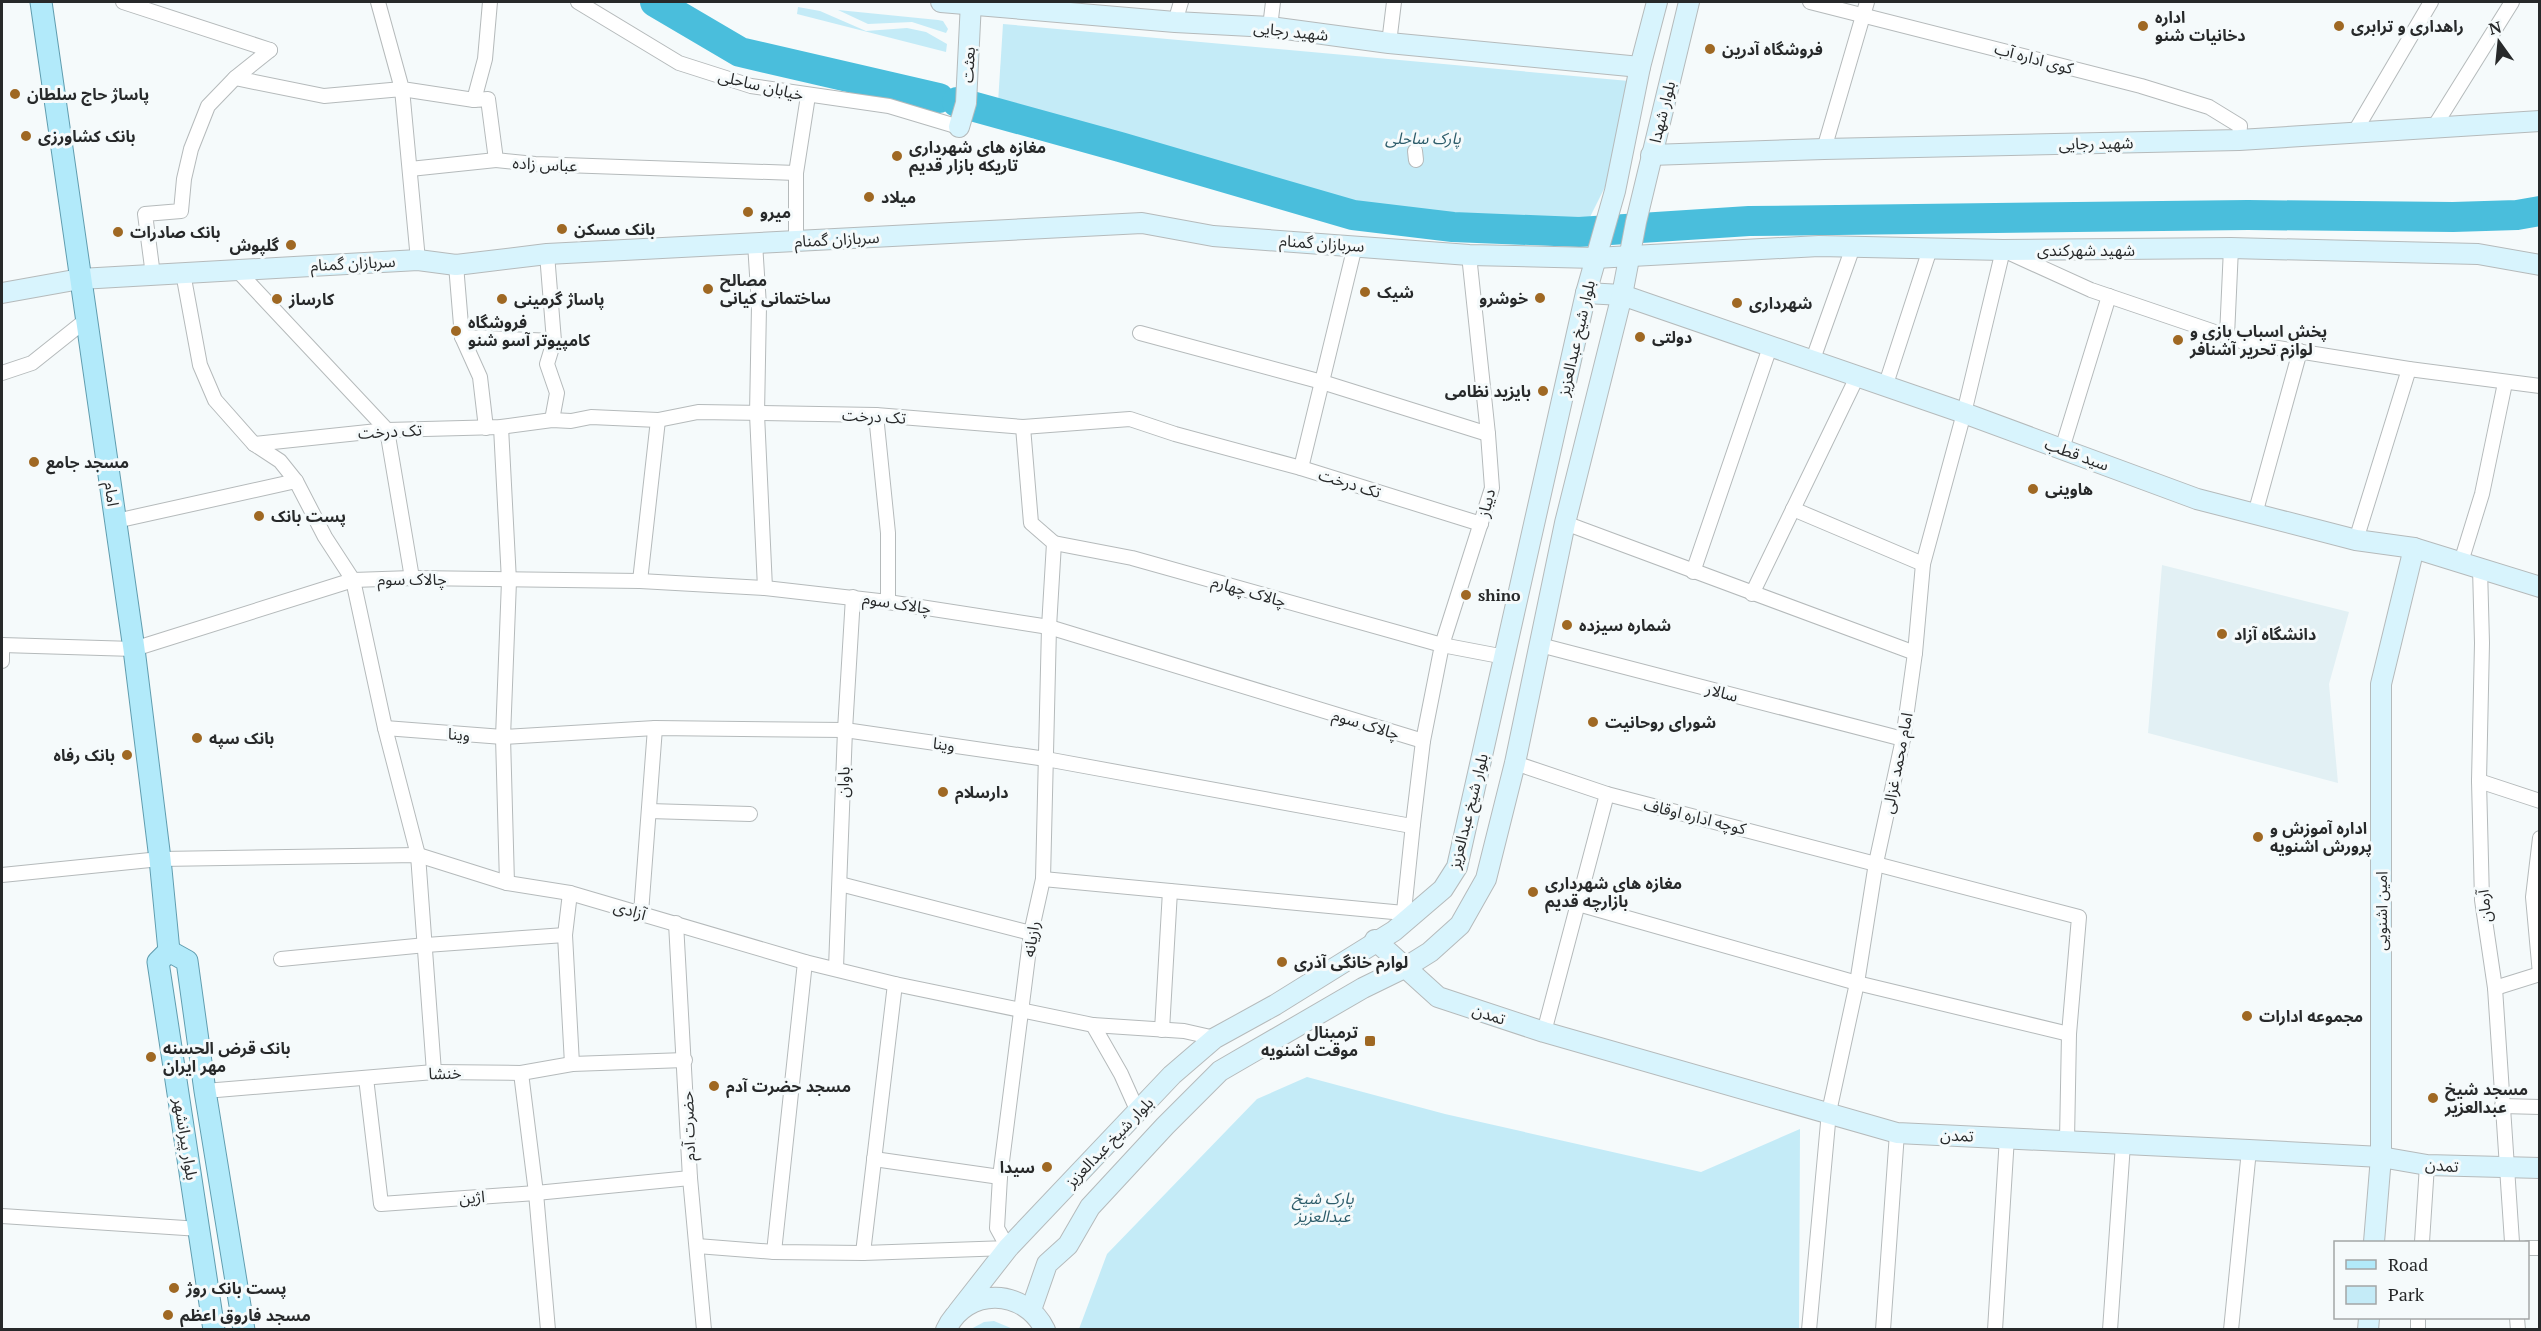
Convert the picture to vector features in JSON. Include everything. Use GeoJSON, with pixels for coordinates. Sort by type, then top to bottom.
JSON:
{"type":"FeatureCollection","features":[{"type":"Feature","properties":{"kind":"main road","name":"امام"},"geometry":{"type":"LineString","coordinates":[[41,2],[134,649],[169,951]]}},
{"type":"Feature","properties":{"kind":"main road","name":"بلوار پیرانشهر"},"geometry":{"type":"LineString","coordinates":[[214,1329],[158,962],[169,951],[187,961],[205,1091],[244,1329]]}},
{"type":"Feature","properties":{"kind":"street"},"geometry":{"type":"LineString","coordinates":[[123,2],[270,50],[235,78],[208,106],[191,149],[184,179],[181,211],[146,214],[153,275]]}},
{"type":"Feature","properties":{"kind":"street"},"geometry":{"type":"LineString","coordinates":[[378,2],[402,89],[418,260]]}},
{"type":"Feature","properties":{"kind":"street"},"geometry":{"type":"LineString","coordinates":[[235,78],[324,96],[402,89],[474,100],[485,59],[490,2]]}},
{"type":"Feature","properties":{"kind":"street","name":"خیابان ساحلی"},"geometry":{"type":"LineString","coordinates":[[578,2],[679,63],[751,86],[889,106],[959,127]]}},
{"type":"Feature","properties":{"kind":"street","name":"شهید رجایی"},"geometry":{"type":"LineString","coordinates":[[940,2],[1100,8],[1175,22],[1270,27],[1389,43],[1640,67]]}},
{"type":"Feature","properties":{"kind":"street"},"geometry":{"type":"LineString","coordinates":[[1175,22],[1181,2]]}},
{"type":"Feature","properties":{"kind":"street"},"geometry":{"type":"LineString","coordinates":[[1270,27],[1273,2]]}},
{"type":"Feature","properties":{"kind":"street"},"geometry":{"type":"LineString","coordinates":[[1389,43],[1394,2]]}},
{"type":"Feature","properties":{"kind":"street","name":"بلوار شهدا"},"geometry":{"type":"LineString","coordinates":[[1598,249],[1615,191],[1640,67],[1657,2]]}},
{"type":"Feature","properties":{"kind":"street","name":"بلوار شهدا"},"geometry":{"type":"LineString","coordinates":[[1632,249],[1651,156],[1689,2]]}},
{"type":"Feature","properties":{"kind":"street","name":"کوی اداره آب"},"geometry":{"type":"LineString","coordinates":[[1810,2],[1865,8],[2209,107],[2240,126],[2239,140]]}},
{"type":"Feature","properties":{"kind":"street"},"geometry":{"type":"LineString","coordinates":[[2354,133],[2431,2]]}},
{"type":"Feature","properties":{"kind":"street"},"geometry":{"type":"LineString","coordinates":[[2434,127],[2512,2]]}},
{"type":"Feature","properties":{"kind":"street","name":"بعثت"},"geometry":{"type":"LineString","coordinates":[[959,127],[966,103],[971,3]]}},
{"type":"Feature","properties":{"kind":"street"},"geometry":{"type":"LineString","coordinates":[[1824,148],[1865,8]]}},
{"type":"Feature","properties":{"kind":"street"},"geometry":{"type":"LineString","coordinates":[[796,241],[796,173],[808,96]]}},
{"type":"Feature","properties":{"kind":"street","name":"عباس زاده"},"geometry":{"type":"LineString","coordinates":[[474,100],[488,99],[496,160],[536,164],[796,173]]}},
{"type":"Feature","properties":{"kind":"street","name":"شهید رجایی"},"geometry":{"type":"LineString","coordinates":[[1651,156],[1824,148],[2239,140],[2540,121]]}},
{"type":"Feature","properties":{"kind":"street"},"geometry":{"type":"LineString","coordinates":[[410,169],[496,160]]}},
{"type":"Feature","properties":{"kind":"street","name":"سربازان گمنام"},"geometry":{"type":"LineString","coordinates":[[5,296],[80,279],[418,260],[456,265],[547,254],[1142,223],[1213,236],[1469,255],[1632,249]]}},
{"type":"Feature","properties":{"kind":"street"},"geometry":{"type":"LineString","coordinates":[[755,243],[759,306],[757,414],[765,588]]}},
{"type":"Feature","properties":{"kind":"street"},"geometry":{"type":"LineString","coordinates":[[1301,468],[1355,246]]}},
{"type":"Feature","properties":{"kind":"street","name":"شهید شهرکندی"},"geometry":{"type":"LineString","coordinates":[[1632,249],[1819,246],[2003,250],[2231,248],[2478,254],[2510,258],[2540,266]]}},
{"type":"Feature","properties":{"kind":"street"},"geometry":{"type":"LineString","coordinates":[[1812,362],[1853,247]]}},
{"type":"Feature","properties":{"kind":"street"},"geometry":{"type":"LineString","coordinates":[[2227,336],[2231,248]]}},
{"type":"Feature","properties":{"kind":"street","name":"بلوار شیخ عبدالعزیز"},"geometry":{"type":"LineString","coordinates":[[949,1324],[1008,1248],[1172,1075],[1215,1038],[1275,1005],[1375,940],[1443,889],[1457,867],[1586,293],[1598,249]]}},
{"type":"Feature","properties":{"kind":"street","name":"بلوار شیخ عبدالعزیز"},"geometry":{"type":"LineString","coordinates":[[1031,1310],[1047,1264],[1068,1245],[1090,1208],[1165,1126],[1220,1071],[1430,952],[1469,912],[1486,879],[1515,764],[1565,523],[1632,249]]}},
{"type":"Feature","properties":{"kind":"street"},"geometry":{"type":"LineString","coordinates":[[1885,387],[1930,249]]}},
{"type":"Feature","properties":{"kind":"street"},"geometry":{"type":"LineString","coordinates":[[2003,250],[2109,296],[2247,343],[2409,369],[2540,386]]}},
{"type":"Feature","properties":{"kind":"street","name":"امام محمد غزالی"},"geometry":{"type":"LineString","coordinates":[[1809,1329],[1829,1113],[1857,983],[1876,863],[1903,739],[1915,653],[1923,564],[1964,413],[2003,250]]}},
{"type":"Feature","properties":{"kind":"street"},"geometry":{"type":"LineString","coordinates":[[2510,258],[2540,250]]}},
{"type":"Feature","properties":{"kind":"street"},"geometry":{"type":"LineString","coordinates":[[547,254],[554,342],[547,364],[557,393],[552,420]]}},
{"type":"Feature","properties":{"kind":"street","name":"دیباز"},"geometry":{"type":"LineString","coordinates":[[1422,741],[1442,645],[1492,488],[1469,255]]}},
{"type":"Feature","properties":{"kind":"street"},"geometry":{"type":"LineString","coordinates":[[456,265],[462,337],[480,376],[486,428]]}},
{"type":"Feature","properties":{"kind":"street"},"geometry":{"type":"LineString","coordinates":[[236,269],[387,430],[412,578]]}},
{"type":"Feature","properties":{"kind":"street"},"geometry":{"type":"LineString","coordinates":[[183,273],[200,365],[215,400],[254,444],[280,461],[297,481],[325,537],[353,580],[385,728],[418,855],[434,1072]]}},
{"type":"Feature","properties":{"kind":"street","name":"سید قطب"},"geometry":{"type":"LineString","coordinates":[[1586,293],[1622,295],[1770,348],[1964,413],[2197,498],[2356,540],[2414,548],[2540,587]]}},
{"type":"Feature","properties":{"kind":"street"},"geometry":{"type":"LineString","coordinates":[[2062,449],[2109,296]]}},
{"type":"Feature","properties":{"kind":"street"},"geometry":{"type":"LineString","coordinates":[[2,373],[32,363],[86,320]]}},
{"type":"Feature","properties":{"kind":"street"},"geometry":{"type":"LineString","coordinates":[[1140,333],[1322,382],[1488,434]]}},
{"type":"Feature","properties":{"kind":"street"},"geometry":{"type":"LineString","coordinates":[[462,337],[554,342]]}},
{"type":"Feature","properties":{"kind":"street"},"geometry":{"type":"LineString","coordinates":[[1693,572],[1770,348]]}},
{"type":"Feature","properties":{"kind":"street"},"geometry":{"type":"LineString","coordinates":[[2255,513],[2300,351]]}},
{"type":"Feature","properties":{"kind":"street"},"geometry":{"type":"LineString","coordinates":[[2356,540],[2409,369]]}},
{"type":"Feature","properties":{"kind":"street"},"geometry":{"type":"LineString","coordinates":[[1752,594],[1857,377]]}},
{"type":"Feature","properties":{"kind":"street","name":"آرمان"},"geometry":{"type":"LineString","coordinates":[[2505,383],[2470,565],[2482,643],[2479,781],[2482,900],[2495,988],[2512,1241]]}},
{"type":"Feature","properties":{"kind":"street","name":"تک درخت"},"geometry":{"type":"LineString","coordinates":[[254,444],[387,430],[486,428],[552,420],[571,421],[591,417],[658,420],[698,412],[876,414],[1023,427],[1130,419],[1175,434],[1301,468],[1481,524]]}},
{"type":"Feature","properties":{"kind":"street"},"geometry":{"type":"LineString","coordinates":[[876,414],[888,533],[888,602]]}},
{"type":"Feature","properties":{"kind":"street"},"geometry":{"type":"LineString","coordinates":[[640,581],[658,420]]}},
{"type":"Feature","properties":{"kind":"street"},"geometry":{"type":"LineString","coordinates":[[501,427],[509,581],[503,737],[507,883]]}},
{"type":"Feature","properties":{"kind":"street"},"geometry":{"type":"LineString","coordinates":[[1023,427],[1031,523],[1054,543]]}},
{"type":"Feature","properties":{"kind":"street"},"geometry":{"type":"LineString","coordinates":[[116,521],[297,481]]}},
{"type":"Feature","properties":{"kind":"street"},"geometry":{"type":"LineString","coordinates":[[1793,509],[1923,564]]}},
{"type":"Feature","properties":{"kind":"street"},"geometry":{"type":"LineString","coordinates":[[1565,523],[1915,653]]}},
{"type":"Feature","properties":{"kind":"street","name":"رازیانه"},"geometry":{"type":"LineString","coordinates":[[1008,1248],[997,1228],[1000,1177],[1031,933],[1043,879],[1049,627],[1054,543]]}},
{"type":"Feature","properties":{"kind":"street","name":"چالاک چهارم"},"geometry":{"type":"LineString","coordinates":[[1054,543],[1132,558],[1442,645]]}},
{"type":"Feature","properties":{"kind":"street","name":"امین اشنویی"},"geometry":{"type":"LineString","coordinates":[[2374,1241],[2381,1157],[2381,684],[2414,548]]}},
{"type":"Feature","properties":{"kind":"street","name":"چالاک سوم"},"geometry":{"type":"LineString","coordinates":[[2,645],[134,649],[353,580],[412,578],[640,581],[765,588],[854,597],[1049,627],[1422,741]]}},
{"type":"Feature","properties":{"kind":"street","name":"باوان"},"geometry":{"type":"LineString","coordinates":[[836,968],[845,730],[854,597]]}},
{"type":"Feature","properties":{"kind":"street"},"geometry":{"type":"LineString","coordinates":[[2,645],[2,661]]}},
{"type":"Feature","properties":{"kind":"street"},"geometry":{"type":"LineString","coordinates":[[1442,645],[1505,657]]}},
{"type":"Feature","properties":{"kind":"street","name":"سالار"},"geometry":{"type":"LineString","coordinates":[[1540,645],[1903,739]]}},
{"type":"Feature","properties":{"kind":"street","name":"وینا"},"geometry":{"type":"LineString","coordinates":[[385,728],[503,737],[656,728],[845,730],[1046,759],[1406,825],[1413,824]]}},
{"type":"Feature","properties":{"kind":"street"},"geometry":{"type":"LineString","coordinates":[[641,913],[656,728]]}},
{"type":"Feature","properties":{"kind":"street"},"geometry":{"type":"LineString","coordinates":[[1043,879],[1403,918],[1422,741]]}},
{"type":"Feature","properties":{"kind":"street","name":"کوچه اداره اوقاف"},"geometry":{"type":"LineString","coordinates":[[1515,764],[1606,794],[2079,917],[2069,1034]]}},
{"type":"Feature","properties":{"kind":"street"},"geometry":{"type":"LineString","coordinates":[[2479,781],[2540,801]]}},
{"type":"Feature","properties":{"kind":"street"},"geometry":{"type":"LineString","coordinates":[[1544,1032],[1606,794]]}},
{"type":"Feature","properties":{"kind":"street"},"geometry":{"type":"LineString","coordinates":[[649,811],[750,814]]}},
{"type":"Feature","properties":{"kind":"street"},"geometry":{"type":"LineString","coordinates":[[2495,988],[2540,974],[2532,897],[2540,838]]}},
{"type":"Feature","properties":{"kind":"street","name":"آزادی"},"geometry":{"type":"LineString","coordinates":[[2,875],[160,859],[418,855],[507,883],[570,893],[805,962],[895,984],[1093,1025],[1184,1031],[1215,1038]]}},
{"type":"Feature","properties":{"kind":"street"},"geometry":{"type":"LineString","coordinates":[[840,884],[1031,933]]}},
{"type":"Feature","properties":{"kind":"street"},"geometry":{"type":"LineString","coordinates":[[1162,1030],[1170,891]]}},
{"type":"Feature","properties":{"kind":"street"},"geometry":{"type":"LineString","coordinates":[[570,893],[565,935],[572,1064]]}},
{"type":"Feature","properties":{"kind":"street"},"geometry":{"type":"LineString","coordinates":[[1578,904],[1857,983],[2069,1034],[2067,1140]]}},
{"type":"Feature","properties":{"kind":"street","name":"حضرت آدم"},"geometry":{"type":"LineString","coordinates":[[676,923],[690,1178],[704,1329]]}},
{"type":"Feature","properties":{"kind":"street"},"geometry":{"type":"LineString","coordinates":[[282,959],[565,935]]}},
{"type":"Feature","properties":{"kind":"street","name":"تمدن"},"geometry":{"type":"LineString","coordinates":[[1375,940],[1438,997],[1544,1032],[1897,1133],[2381,1157],[2427,1165],[2508,1169],[2540,1168]]}},
{"type":"Feature","properties":{"kind":"street"},"geometry":{"type":"LineString","coordinates":[[774,1252],[805,962]]}},
{"type":"Feature","properties":{"kind":"street"},"geometry":{"type":"LineString","coordinates":[[864,1253],[895,984]]}},
{"type":"Feature","properties":{"kind":"street"},"geometry":{"type":"LineString","coordinates":[[1093,1025],[1121,1074],[1138,1112]]}},
{"type":"Feature","properties":{"kind":"street","name":"خنشا"},"geometry":{"type":"LineString","coordinates":[[205,1091],[434,1072],[521,1073],[572,1064],[685,1060]]}},
{"type":"Feature","properties":{"kind":"street"},"geometry":{"type":"LineString","coordinates":[[521,1073],[536,1193],[548,1329]]}},
{"type":"Feature","properties":{"kind":"street","name":"اژین"},"geometry":{"type":"LineString","coordinates":[[366,1078],[381,1204],[536,1193],[690,1178]]}},
{"type":"Feature","properties":{"kind":"street"},"geometry":{"type":"LineString","coordinates":[[2502,1106],[2540,1107]]}},
{"type":"Feature","properties":{"kind":"street"},"geometry":{"type":"LineString","coordinates":[[1883,1329],[1897,1133]]}},
{"type":"Feature","properties":{"kind":"street"},"geometry":{"type":"LineString","coordinates":[[1995,1329],[2007,1137]]}},
{"type":"Feature","properties":{"kind":"street"},"geometry":{"type":"LineString","coordinates":[[2110,1329],[2123,1144]]}},
{"type":"Feature","properties":{"kind":"street"},"geometry":{"type":"LineString","coordinates":[[2231,1329],[2249,1150]]}},
{"type":"Feature","properties":{"kind":"street"},"geometry":{"type":"LineString","coordinates":[[874,1159],[1000,1177]]}},
{"type":"Feature","properties":{"kind":"street"},"geometry":{"type":"LineString","coordinates":[[2422,1241],[2427,1165]]}},
{"type":"Feature","properties":{"kind":"street"},"geometry":{"type":"LineString","coordinates":[[2,1216],[200,1229]]}},
{"type":"Feature","properties":{"kind":"street"},"geometry":{"type":"LineString","coordinates":[[697,1246],[774,1252],[864,1253],[1008,1248]]}},
{"type":"Feature","properties":{"kind":"street"},"geometry":{"type":"LineString","coordinates":[[949,1324],[979,1300],[1002,1297],[1018,1301],[1031,1310],[1045,1329]]}},
{"type":"Feature","properties":{"kind":"shaded area"},"geometry":{"type":"Polygon","coordinates":[[[2162,565],[2349,612],[2329,684],[2338,783],[2148,733],[2162,565]]]}},
{"type":"Feature","properties":{"kind":"green space"},"geometry":{"type":"Polygon","coordinates":[[[798,7],[820,11],[866,31],[907,28],[926,32],[947,44],[946,52],[797,14],[798,7]]]}},
{"type":"Feature","properties":{"kind":"green space"},"geometry":{"type":"Polygon","coordinates":[[[838,10],[938,20],[943,21],[948,29],[946,33],[912,22],[868,24],[838,10]]]}},
{"type":"Feature","properties":{"kind":"green space","name":"پارک ساحلی"},"geometry":{"type":"Polygon","coordinates":[[[1003,24],[1629,81],[1605,187],[1588,221],[1415,214],[1334,200],[998,103],[1003,24]]]}},
{"type":"Feature","properties":{"kind":"green space","name":"پارک شیخ عبدالعزیز"},"geometry":{"type":"Polygon","coordinates":[[[1307,1077],[1445,1114],[1701,1172],[1800,1129],[1799,1329],[1079,1329],[1107,1254],[1257,1099],[1307,1077]]]}},
{"type":"Feature","properties":{"kind":"green space"},"geometry":{"type":"Polygon","coordinates":[[[994,1321],[1013,1329],[971,1329],[984,1322],[994,1321]]]}},
{"type":"Feature","properties":{"kind":"waterway"},"geometry":{"type":"LineString","coordinates":[[655,2],[740,52],[939,98]]}},
{"type":"Feature","properties":{"kind":"waterway"},"geometry":{"type":"LineString","coordinates":[[957,102],[1353,215],[1453,227],[1579,232],[1749,221],[2248,215],[2453,217],[2517,215],[2540,211]]}},
{"type":"Feature","properties":{"kind":"place","name":"اداره دخانیات شنو"},"geometry":{"type":"Point","coordinates":[2143,26]}},
{"type":"Feature","properties":{"kind":"place","name":"راهداری و ترابری"},"geometry":{"type":"Point","coordinates":[2339,26]}},
{"type":"Feature","properties":{"kind":"place","name":"فروشگاه آدرین"},"geometry":{"type":"Point","coordinates":[1710,49]}},
{"type":"Feature","properties":{"kind":"place","name":"پاساژ حاج سلطان"},"geometry":{"type":"Point","coordinates":[15,94]}},
{"type":"Feature","properties":{"kind":"place","name":"بانک کشاورزی"},"geometry":{"type":"Point","coordinates":[26,136]}},
{"type":"Feature","properties":{"kind":"place","name":"مغازه های شهرداری تاریکه بازار قدیم"},"geometry":{"type":"Point","coordinates":[897,156]}},
{"type":"Feature","properties":{"kind":"place","name":"میلاد"},"geometry":{"type":"Point","coordinates":[869,197]}},
{"type":"Feature","properties":{"kind":"place","name":"میرو"},"geometry":{"type":"Point","coordinates":[748,212]}},
{"type":"Feature","properties":{"kind":"place","name":"بانک مسکن"},"geometry":{"type":"Point","coordinates":[562,229]}},
{"type":"Feature","properties":{"kind":"place","name":"بانک صادرات"},"geometry":{"type":"Point","coordinates":[118,232]}},
{"type":"Feature","properties":{"kind":"place","name":"گلپوش"},"geometry":{"type":"Point","coordinates":[291,245]}},
{"type":"Feature","properties":{"kind":"place","name":"مصالح ساختمانی کیانی"},"geometry":{"type":"Point","coordinates":[708,289]}},
{"type":"Feature","properties":{"kind":"place","name":"شیک"},"geometry":{"type":"Point","coordinates":[1365,292]}},
{"type":"Feature","properties":{"kind":"place","name":"خوشرو"},"geometry":{"type":"Point","coordinates":[1540,298]}},
{"type":"Feature","properties":{"kind":"place","name":"کارساز"},"geometry":{"type":"Point","coordinates":[277,299]}},
{"type":"Feature","properties":{"kind":"place","name":"پاساژ گرمینی"},"geometry":{"type":"Point","coordinates":[502,299]}},
{"type":"Feature","properties":{"kind":"place","name":"شهرداری"},"geometry":{"type":"Point","coordinates":[1737,303]}},
{"type":"Feature","properties":{"kind":"place","name":"فروشگاه کامپیوتر آسو شنو"},"geometry":{"type":"Point","coordinates":[456,331]}},
{"type":"Feature","properties":{"kind":"place","name":"دولتی"},"geometry":{"type":"Point","coordinates":[1640,337]}},
{"type":"Feature","properties":{"kind":"place","name":"پخش اسباب بازی و لوازم تحریر آشنافر"},"geometry":{"type":"Point","coordinates":[2178,340]}},
{"type":"Feature","properties":{"kind":"place","name":"بایزید نظامی"},"geometry":{"type":"Point","coordinates":[1543,391]}},
{"type":"Feature","properties":{"kind":"place","name":"مسجد جامع"},"geometry":{"type":"Point","coordinates":[34,462]}},
{"type":"Feature","properties":{"kind":"place","name":"هاوینی"},"geometry":{"type":"Point","coordinates":[2033,489]}},
{"type":"Feature","properties":{"kind":"place","name":"پست بانک"},"geometry":{"type":"Point","coordinates":[259,516]}},
{"type":"Feature","properties":{"kind":"place","name":"shino"},"geometry":{"type":"Point","coordinates":[1466,595]}},
{"type":"Feature","properties":{"kind":"place","name":"شماره سیزده"},"geometry":{"type":"Point","coordinates":[1567,625]}},
{"type":"Feature","properties":{"kind":"place","name":"دانشگاه آزاد"},"geometry":{"type":"Point","coordinates":[2222,634]}},
{"type":"Feature","properties":{"kind":"place","name":"شورای روحانیت"},"geometry":{"type":"Point","coordinates":[1593,722]}},
{"type":"Feature","properties":{"kind":"place","name":"بانک سپه"},"geometry":{"type":"Point","coordinates":[197,738]}},
{"type":"Feature","properties":{"kind":"place","name":"بانک رفاه"},"geometry":{"type":"Point","coordinates":[127,755]}},
{"type":"Feature","properties":{"kind":"place","name":"دارسلام"},"geometry":{"type":"Point","coordinates":[943,792]}},
{"type":"Feature","properties":{"kind":"place","name":"اداره آموزش و پرورش اشنویه"},"geometry":{"type":"Point","coordinates":[2258,837]}},
{"type":"Feature","properties":{"kind":"place","name":"مغازه های شهرداری بازارچه قدیم"},"geometry":{"type":"Point","coordinates":[1533,892]}},
{"type":"Feature","properties":{"kind":"place","name":"لوارم خانگی آذری"},"geometry":{"type":"Point","coordinates":[1282,962]}},
{"type":"Feature","properties":{"kind":"place","name":"مجموعه ادارات"},"geometry":{"type":"Point","coordinates":[2247,1016]}},
{"type":"Feature","properties":{"kind":"place","name":"ترمینال موقت اشنویه"},"geometry":{"type":"Point","coordinates":[1370,1041]}},
{"type":"Feature","properties":{"kind":"place","name":"بانک قرض الحسنه مهر ایران"},"geometry":{"type":"Point","coordinates":[151,1057]}},
{"type":"Feature","properties":{"kind":"place","name":"مسجد حضرت آدم"},"geometry":{"type":"Point","coordinates":[714,1086]}},
{"type":"Feature","properties":{"kind":"place","name":"مسجد شیخ عبدالعزیر"},"geometry":{"type":"Point","coordinates":[2433,1098]}},
{"type":"Feature","properties":{"kind":"place","name":"سیدا"},"geometry":{"type":"Point","coordinates":[1047,1167]}},
{"type":"Feature","properties":{"kind":"place","name":"پست بانک روژ"},"geometry":{"type":"Point","coordinates":[174,1288]}},
{"type":"Feature","properties":{"kind":"place","name":"مسجد فاروق اعظم"},"geometry":{"type":"Point","coordinates":[168,1315]}}]}
